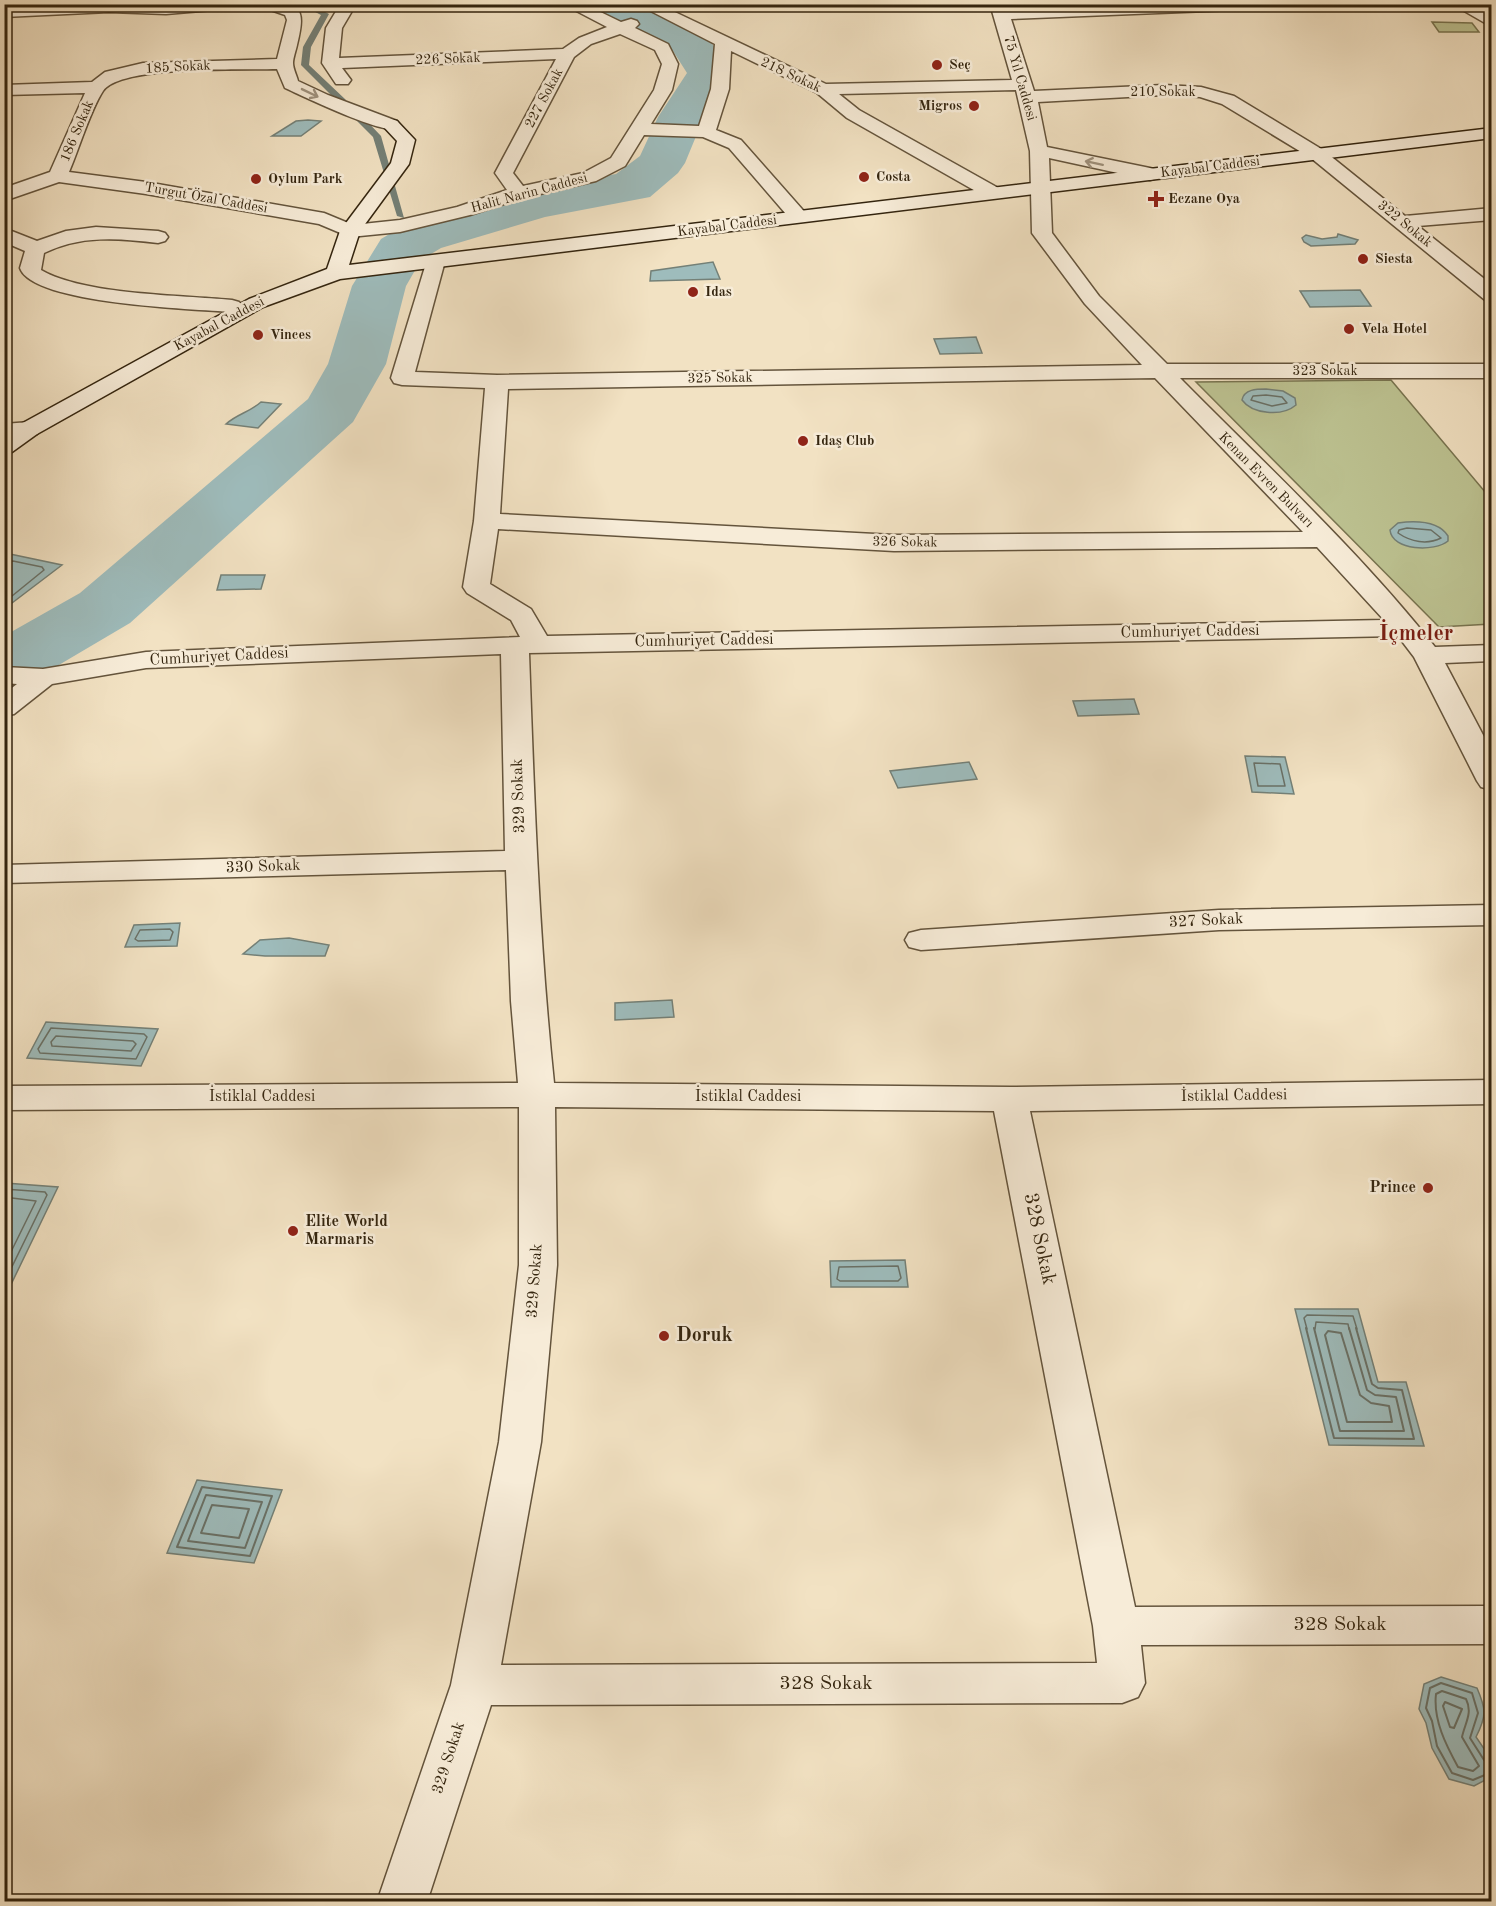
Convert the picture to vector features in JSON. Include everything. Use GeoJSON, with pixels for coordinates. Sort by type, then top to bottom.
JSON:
{"type":"FeatureCollection","features":[{"type":"Feature","properties":{"kind":"street"},"geometry":{"type":"LineString","coordinates":[[4,12],[109,7],[166,9],[225,4]]}},
{"type":"Feature","properties":{"kind":"street"},"geometry":{"type":"LineString","coordinates":[[268,4],[292,12],[295,20],[284,64],[291,84],[322,99],[391,124]]}},
{"type":"Feature","properties":{"kind":"street","name":"Halit Narin Caddesi"},"geometry":{"type":"LineString","coordinates":[[350,231],[400,226],[464,211],[518,193],[589,177],[618,162],[641,129],[663,90],[670,64],[662,47],[570,4]]}},
{"type":"Feature","properties":{"kind":"street","name":"218 Sokak"},"geometry":{"type":"LineString","coordinates":[[644,4],[823,89],[853,114],[993,194]]}},
{"type":"Feature","properties":{"kind":"street"},"geometry":{"type":"LineString","coordinates":[[1000,10],[1258,4]]}},
{"type":"Feature","properties":{"kind":"street"},"geometry":{"type":"LineString","coordinates":[[1459,4],[1491,22]]}},
{"type":"Feature","properties":{"kind":"street"},"geometry":{"type":"LineString","coordinates":[[346,273],[350,231],[399,166],[406,140],[391,124],[351,93],[330,63],[338,8],[361,7]]}},
{"type":"Feature","properties":{"kind":"street","name":"75 Yıl Caddesi"},"geometry":{"type":"LineString","coordinates":[[1000,10],[1025,91],[1039,151],[1039,188]]}},
{"type":"Feature","properties":{"kind":"street","name":"227 Sokak"},"geometry":{"type":"LineString","coordinates":[[518,193],[504,173],[567,54],[585,41],[620,26],[668,15]]}},
{"type":"Feature","properties":{"kind":"street"},"geometry":{"type":"LineString","coordinates":[[706,132],[720,89],[723,43]]}},
{"type":"Feature","properties":{"kind":"street","name":"226 Sokak"},"geometry":{"type":"LineString","coordinates":[[330,63],[567,54]]}},
{"type":"Feature","properties":{"kind":"street","name":"185 Sokak"},"geometry":{"type":"LineString","coordinates":[[4,90],[96,87],[111,76],[143,68],[284,64]]}},
{"type":"Feature","properties":{"kind":"street","name":"186 Sokak"},"geometry":{"type":"LineString","coordinates":[[58,176],[96,87]]}},
{"type":"Feature","properties":{"kind":"street","name":"210 Sokak"},"geometry":{"type":"LineString","coordinates":[[823,89],[1201,92],[1228,99],[1317,154]]}},
{"type":"Feature","properties":{"kind":"street"},"geometry":{"type":"LineString","coordinates":[[641,129],[706,132],[735,144],[799,217]]}},
{"type":"Feature","properties":{"kind":"street","name":"Kayabal Caddesi"},"geometry":{"type":"LineString","coordinates":[[4,447],[29,429],[256,303],[346,273],[1491,133]]}},
{"type":"Feature","properties":{"kind":"street"},"geometry":{"type":"LineString","coordinates":[[1039,151],[1150,174]]}},
{"type":"Feature","properties":{"kind":"street","name":"322 Sokak"},"geometry":{"type":"LineString","coordinates":[[1317,154],[1491,296]]}},
{"type":"Feature","properties":{"kind":"street"},"geometry":{"type":"LineString","coordinates":[[4,195],[58,176]]}},
{"type":"Feature","properties":{"kind":"street","name":"Turgut Özal Caddesi"},"geometry":{"type":"LineString","coordinates":[[58,176],[146,188],[324,219],[350,231]]}},
{"type":"Feature","properties":{"kind":"street","name":"Kenan Evren Bulvarı"},"geometry":{"type":"LineString","coordinates":[[1039,188],[1042,232],[1092,300],[1324,539],[1406,628],[1426,655],[1491,781]]}},
{"type":"Feature","properties":{"kind":"street"},"geometry":{"type":"LineString","coordinates":[[1403,222],[1491,214]]}},
{"type":"Feature","properties":{"kind":"street"},"geometry":{"type":"LineString","coordinates":[[158,237],[99,231],[82,233],[37,249],[31,258],[31,273],[72,290],[232,306]]}},
{"type":"Feature","properties":{"kind":"street"},"geometry":{"type":"LineString","coordinates":[[4,234],[37,249]]}},
{"type":"Feature","properties":{"kind":"street","name":"325 Sokak"},"geometry":{"type":"LineString","coordinates":[[435,261],[402,378],[498,382],[1159,371]]}},
{"type":"Feature","properties":{"kind":"street","name":"323 Sokak"},"geometry":{"type":"LineString","coordinates":[[1159,371],[1491,371]]}},
{"type":"Feature","properties":{"kind":"street","name":"329 Sokak"},"geometry":{"type":"LineString","coordinates":[[402,1902],[474,1685],[520,1442],[538,1265],[537,1095],[528,1001],[521,860],[526,644],[522,615],[476,587],[487,521],[498,382]]}},
{"type":"Feature","properties":{"kind":"street"},"geometry":{"type":"LineString","coordinates":[[4,431],[29,429]]}},
{"type":"Feature","properties":{"kind":"street","name":"326 Sokak"},"geometry":{"type":"LineString","coordinates":[[487,521],[894,543],[1324,539]]}},
{"type":"Feature","properties":{"kind":"street","name":"Cumhuriyet Caddesi"},"geometry":{"type":"LineString","coordinates":[[4,675],[42,677],[146,660],[526,644],[1406,628]]}},
{"type":"Feature","properties":{"kind":"street"},"geometry":{"type":"LineString","coordinates":[[1426,655],[1491,653]]}},
{"type":"Feature","properties":{"kind":"street"},"geometry":{"type":"LineString","coordinates":[[4,708],[42,677]]}},
{"type":"Feature","properties":{"kind":"street","name":"330 Sokak"},"geometry":{"type":"LineString","coordinates":[[4,874],[521,860]]}},
{"type":"Feature","properties":{"kind":"street","name":"327 Sokak"},"geometry":{"type":"LineString","coordinates":[[921,940],[1219,920],[1491,915]]}},
{"type":"Feature","properties":{"kind":"street","name":"İstiklal Caddesi"},"geometry":{"type":"LineString","coordinates":[[4,1098],[537,1095],[1010,1099],[1491,1092]]}},
{"type":"Feature","properties":{"kind":"street","name":"328 Sokak"},"geometry":{"type":"LineString","coordinates":[[474,1685],[1122,1683],[1116,1626],[1010,1099]]}},
{"type":"Feature","properties":{"kind":"street","name":"328 Sokak"},"geometry":{"type":"LineString","coordinates":[[1116,1626],[1491,1625]]}},
{"type":"Feature","properties":{"kind":"green space"},"geometry":{"type":"Polygon","coordinates":[[[1432,22],[1472,23],[1479,32],[1439,32],[1432,22]]]}},
{"type":"Feature","properties":{"kind":"green space"},"geometry":{"type":"Polygon","coordinates":[[[1391,380],[1491,499],[1491,624],[1439,627],[1196,382],[1391,380]]]}},
{"type":"Feature","properties":{"kind":"water"},"geometry":{"type":"Polygon","coordinates":[[[296,121],[321,121],[301,136],[272,136],[296,121]]]}},
{"type":"Feature","properties":{"kind":"water"},"geometry":{"type":"Polygon","coordinates":[[[1338,234],[1358,240],[1355,244],[1311,246],[1302,238],[1306,235],[1322,239],[1337,237],[1338,234]]]}},
{"type":"Feature","properties":{"kind":"water"},"geometry":{"type":"Polygon","coordinates":[[[713,262],[720,279],[650,281],[651,271],[713,262]]]}},
{"type":"Feature","properties":{"kind":"water"},"geometry":{"type":"Polygon","coordinates":[[[1360,290],[1371,306],[1310,307],[1300,291],[1360,290]]]}},
{"type":"Feature","properties":{"kind":"water"},"geometry":{"type":"Polygon","coordinates":[[[976,337],[982,353],[940,354],[934,339],[976,337]]]}},
{"type":"Feature","properties":{"kind":"water"},"geometry":{"type":"Polygon","coordinates":[[[1266,389],[1283,391],[1295,398],[1296,405],[1283,411],[1268,412],[1253,408],[1242,400],[1248,392],[1266,389]]]}},
{"type":"Feature","properties":{"kind":"water"},"geometry":{"type":"Polygon","coordinates":[[[261,402],[281,404],[258,428],[226,424],[252,408],[261,402]]]}},
{"type":"Feature","properties":{"kind":"water"},"geometry":{"type":"Polygon","coordinates":[[[1398,523],[1424,523],[1440,528],[1448,536],[1448,541],[1434,547],[1406,546],[1393,537],[1390,530],[1398,523]]]}},
{"type":"Feature","properties":{"kind":"water"},"geometry":{"type":"Polygon","coordinates":[[[10,554],[62,565],[12,603],[4,601],[5,558],[10,554]]]}},
{"type":"Feature","properties":{"kind":"water"},"geometry":{"type":"Polygon","coordinates":[[[221,575],[265,575],[261,589],[217,590],[221,575]]]}},
{"type":"Feature","properties":{"kind":"water"},"geometry":{"type":"Polygon","coordinates":[[[1134,699],[1139,714],[1078,716],[1073,701],[1134,699]]]}},
{"type":"Feature","properties":{"kind":"water"},"geometry":{"type":"Polygon","coordinates":[[[1245,756],[1285,757],[1294,794],[1252,792],[1245,756]]]}},
{"type":"Feature","properties":{"kind":"water"},"geometry":{"type":"Polygon","coordinates":[[[969,762],[977,779],[898,788],[890,771],[969,762]]]}},
{"type":"Feature","properties":{"kind":"water"},"geometry":{"type":"Polygon","coordinates":[[[180,923],[177,946],[125,947],[134,925],[180,923]]]}},
{"type":"Feature","properties":{"kind":"water"},"geometry":{"type":"Polygon","coordinates":[[[289,938],[329,945],[325,956],[243,954],[260,940],[289,938]]]}},
{"type":"Feature","properties":{"kind":"water"},"geometry":{"type":"Polygon","coordinates":[[[672,1000],[674,1017],[615,1020],[615,1003],[672,1000]]]}},
{"type":"Feature","properties":{"kind":"water"},"geometry":{"type":"Polygon","coordinates":[[[46,1022],[158,1029],[141,1066],[27,1058],[46,1022]]]}},
{"type":"Feature","properties":{"kind":"water"},"geometry":{"type":"Polygon","coordinates":[[[4,1183],[58,1187],[5,1297],[4,1183]]]}},
{"type":"Feature","properties":{"kind":"water"},"geometry":{"type":"Polygon","coordinates":[[[905,1260],[908,1287],[831,1287],[830,1261],[905,1260]]]}},
{"type":"Feature","properties":{"kind":"water"},"geometry":{"type":"Polygon","coordinates":[[[1295,1309],[1358,1309],[1378,1382],[1406,1382],[1424,1446],[1329,1445],[1295,1309]]]}},
{"type":"Feature","properties":{"kind":"water"},"geometry":{"type":"Polygon","coordinates":[[[197,1480],[282,1490],[254,1563],[167,1553],[197,1480]]]}},
{"type":"Feature","properties":{"kind":"water"},"geometry":{"type":"Polygon","coordinates":[[[1441,1677],[1477,1688],[1482,1701],[1484,1717],[1476,1737],[1489,1756],[1491,1777],[1474,1786],[1449,1779],[1432,1748],[1426,1723],[1419,1709],[1424,1684],[1441,1677]]]}},
{"type":"Feature","properties":{"kind":"waterway"},"geometry":{"type":"LineString","coordinates":[[303,4],[325,14],[307,47],[305,65],[343,102]]}},
{"type":"Feature","properties":{"kind":"waterway"},"geometry":{"type":"LineString","coordinates":[[4,666],[105,608],[332,409],[357,364],[379,286],[400,250],[422,237],[537,203],[632,186],[661,163],[681,117],[709,73],[699,55],[688,42],[606,4]]}},
{"type":"Feature","properties":{"kind":"waterway"},"geometry":{"type":"LineString","coordinates":[[358,117],[377,136],[401,216]]}},
{"type":"Feature","properties":{"kind":"waterway"},"geometry":{"type":"LineString","coordinates":[[406,234],[409,245]]}},
{"type":"Feature","properties":{"kind":"place","name":"Seç"},"geometry":{"type":"Point","coordinates":[937,65]}},
{"type":"Feature","properties":{"kind":"place","name":"Migros"},"geometry":{"type":"Point","coordinates":[974,106]}},
{"type":"Feature","properties":{"kind":"place","name":"Costa"},"geometry":{"type":"Point","coordinates":[864,177]}},
{"type":"Feature","properties":{"kind":"place","name":"Oylum Park"},"geometry":{"type":"Point","coordinates":[256,179]}},
{"type":"Feature","properties":{"kind":"place","name":"Eczane Oya"},"geometry":{"type":"Point","coordinates":[1156,199]}},
{"type":"Feature","properties":{"kind":"place","name":"Siesta"},"geometry":{"type":"Point","coordinates":[1363,259]}},
{"type":"Feature","properties":{"kind":"place","name":"Idas"},"geometry":{"type":"Point","coordinates":[693,292]}},
{"type":"Feature","properties":{"kind":"place","name":"Vela Hotel"},"geometry":{"type":"Point","coordinates":[1349,329]}},
{"type":"Feature","properties":{"kind":"place","name":"Vinces"},"geometry":{"type":"Point","coordinates":[258,335]}},
{"type":"Feature","properties":{"kind":"place","name":"Idaş Club"},"geometry":{"type":"Point","coordinates":[803,441]}},
{"type":"Feature","properties":{"kind":"place","name":"Prince"},"geometry":{"type":"Point","coordinates":[1428,1188]}},
{"type":"Feature","properties":{"kind":"place","name":"Elite World Marmaris"},"geometry":{"type":"Point","coordinates":[293,1231]}},
{"type":"Feature","properties":{"kind":"place","name":"Doruk"},"geometry":{"type":"Point","coordinates":[664,1336]}},
{"type":"Feature","properties":{"kind":"district","name":"İçmeler"},"geometry":{"type":"Point","coordinates":[1416,634]}}]}
